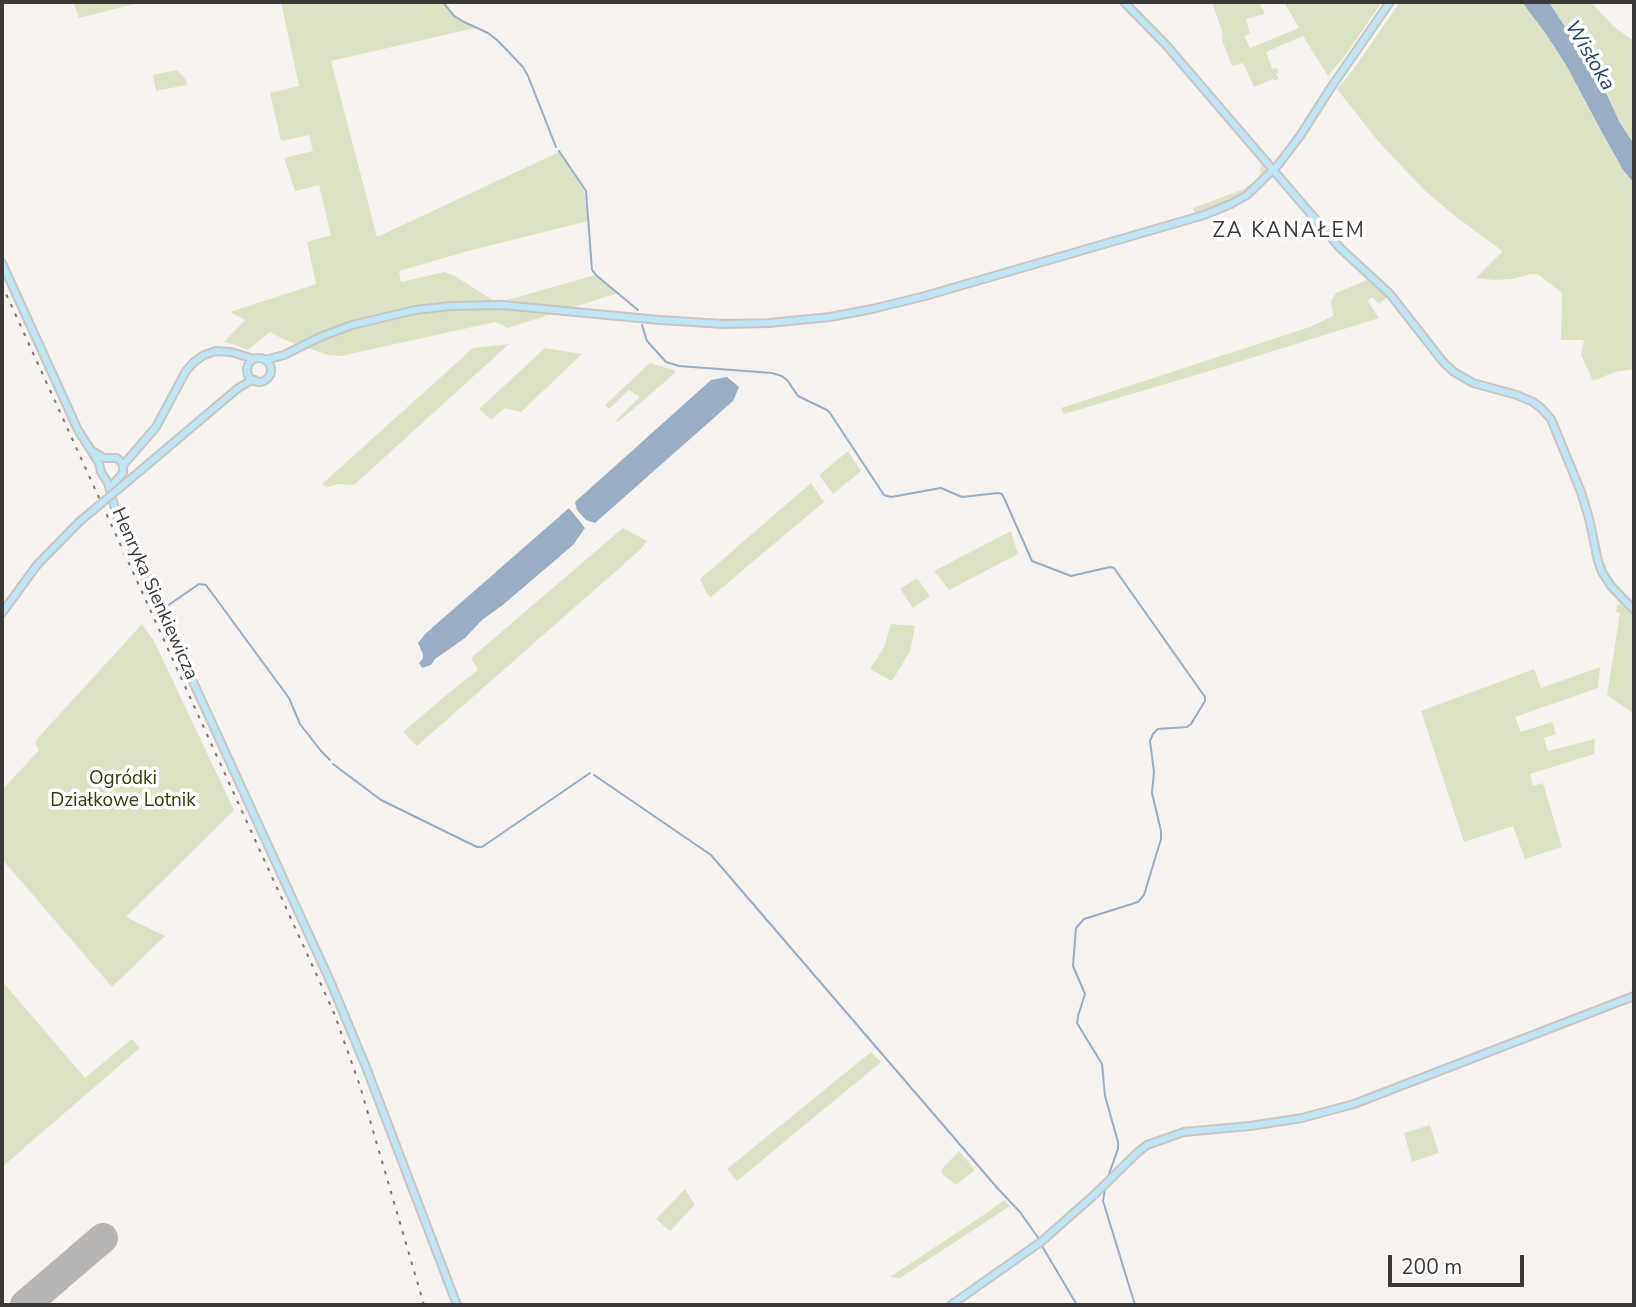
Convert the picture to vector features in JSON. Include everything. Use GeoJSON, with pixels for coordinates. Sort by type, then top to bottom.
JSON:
{"type":"FeatureCollection","features":[{"type":"Feature","properties":{"kind":"main road"},"geometry":{"type":"LineString","coordinates":[[1124,2],[1167,46],[1340,248],[1390,294],[1444,363],[1473,383],[1534,402],[1551,419],[1581,492],[1602,572],[1611,586],[1634,610]]}},
{"type":"Feature","properties":{"kind":"main road"},"geometry":{"type":"LineString","coordinates":[[265,360],[284,355],[352,325],[415,310],[451,306],[502,306],[724,324],[800,321],[872,309],[925,296],[1204,215],[1241,198],[1273,171],[1300,136],[1390,2]]}},
{"type":"Feature","properties":{"kind":"main road"},"geometry":{"type":"LineString","coordinates":[[2,263],[78,429],[106,479],[117,479],[123,473],[125,463],[164,416],[186,371],[204,355],[216,351],[260,358],[269,364],[270,369],[266,379],[250,381],[237,389],[79,522],[37,565],[2,613]]}},
{"type":"Feature","properties":{"kind":"main road"},"geometry":{"type":"LineString","coordinates":[[237,354],[246,363],[250,377],[255,380]]}},
{"type":"Feature","properties":{"kind":"main road"},"geometry":{"type":"LineString","coordinates":[[270,369],[284,355]]}},
{"type":"Feature","properties":{"kind":"main road"},"geometry":{"type":"LineString","coordinates":[[237,389],[254,359]]}},
{"type":"Feature","properties":{"kind":"main road"},"geometry":{"type":"LineString","coordinates":[[90,449],[100,456],[121,458],[138,448]]}},
{"type":"Feature","properties":{"kind":"main road"},"geometry":{"type":"LineString","coordinates":[[100,467],[107,458]]}},
{"type":"Feature","properties":{"kind":"main road"},"geometry":{"type":"LineString","coordinates":[[117,458],[124,467]]}},
{"type":"Feature","properties":{"kind":"main road","name":"Henryka Sienkiewicza"},"geometry":{"type":"LineString","coordinates":[[106,479],[124,531],[351,1028],[457,1305]]}},
{"type":"Feature","properties":{"kind":"main road","name":"Henryka Sienkiewicza"},"geometry":{"type":"LineString","coordinates":[[112,497],[117,479]]}},
{"type":"Feature","properties":{"kind":"main road"},"geometry":{"type":"LineString","coordinates":[[951,1305],[1042,1241],[1147,1145],[1184,1132],[1302,1118],[1354,1104],[1634,996]]}},
{"type":"Feature","properties":{"kind":"green space"},"geometry":{"type":"Polygon","coordinates":[[[73,2],[133,2],[134,4],[79,18],[73,2]]]}},
{"type":"Feature","properties":{"kind":"green space"},"geometry":{"type":"Polygon","coordinates":[[[281,2],[444,2],[455,15],[475,28],[331,61],[377,237],[559,152],[584,191],[588,221],[399,271],[401,282],[444,272],[455,276],[497,303],[595,275],[618,293],[508,328],[495,322],[341,356],[328,355],[270,332],[248,350],[224,342],[245,320],[230,312],[316,284],[307,242],[331,235],[319,185],[295,191],[284,158],[313,151],[309,135],[281,141],[270,93],[299,86],[281,2]]]}},
{"type":"Feature","properties":{"kind":"green space"},"geometry":{"type":"Polygon","coordinates":[[[1212,2],[1259,2],[1265,14],[1246,19],[1250,34],[1244,36],[1250,48],[1299,28],[1284,2],[1382,2],[1328,76],[1303,36],[1266,52],[1272,69],[1277,68],[1279,72],[1276,74],[1279,79],[1254,87],[1243,63],[1232,66],[1212,2]]]}},
{"type":"Feature","properties":{"kind":"green space"},"geometry":{"type":"Polygon","coordinates":[[[1400,2],[1522,2],[1566,65],[1623,170],[1634,183],[1634,369],[1615,372],[1593,381],[1581,355],[1584,340],[1561,340],[1562,293],[1539,275],[1495,280],[1476,278],[1501,250],[1424,190],[1378,141],[1337,89],[1400,2]]]}},
{"type":"Feature","properties":{"kind":"green space"},"geometry":{"type":"Polygon","coordinates":[[[1549,2],[1593,2],[1613,26],[1634,41],[1634,144],[1590,66],[1549,2]]]}},
{"type":"Feature","properties":{"kind":"green space"},"geometry":{"type":"Polygon","coordinates":[[[177,70],[185,78],[187,85],[156,91],[153,75],[177,70]]]}},
{"type":"Feature","properties":{"kind":"green space"},"geometry":{"type":"Polygon","coordinates":[[[1262,163],[1265,173],[1246,191],[1211,210],[1200,214],[1194,212],[1193,208],[1244,189],[1257,180],[1262,163]]]}},
{"type":"Feature","properties":{"kind":"green space"},"geometry":{"type":"Polygon","coordinates":[[[1367,280],[1387,297],[1379,304],[1372,297],[1368,301],[1379,318],[1064,414],[1061,408],[1310,327],[1333,316],[1331,301],[1336,293],[1367,280]]]}},
{"type":"Feature","properties":{"kind":"green space"},"geometry":{"type":"Polygon","coordinates":[[[509,344],[354,485],[339,484],[327,487],[322,484],[473,348],[509,344]]]}},
{"type":"Feature","properties":{"kind":"green space"},"geometry":{"type":"Polygon","coordinates":[[[545,348],[582,354],[521,412],[505,408],[491,420],[479,409],[545,348]]]}},
{"type":"Feature","properties":{"kind":"green space"},"geometry":{"type":"Polygon","coordinates":[[[650,363],[674,370],[675,373],[618,422],[616,420],[640,397],[629,390],[609,409],[605,405],[650,363]]]}},
{"type":"Feature","properties":{"kind":"green space"},"geometry":{"type":"Polygon","coordinates":[[[848,451],[861,471],[833,494],[819,475],[848,451]]]}},
{"type":"Feature","properties":{"kind":"green space"},"geometry":{"type":"Polygon","coordinates":[[[811,483],[824,502],[711,597],[707,594],[700,579],[811,483]]]}},
{"type":"Feature","properties":{"kind":"green space"},"geometry":{"type":"Polygon","coordinates":[[[623,528],[647,541],[640,550],[417,746],[403,732],[478,670],[471,658],[623,528]]]}},
{"type":"Feature","properties":{"kind":"green space"},"geometry":{"type":"Polygon","coordinates":[[[1011,531],[1018,554],[949,590],[934,571],[1011,531]]]}},
{"type":"Feature","properties":{"kind":"green space"},"geometry":{"type":"Polygon","coordinates":[[[917,578],[930,596],[913,608],[900,589],[917,578]]]}},
{"type":"Feature","properties":{"kind":"green space"},"geometry":{"type":"Polygon","coordinates":[[[1620,603],[1634,617],[1634,714],[1607,695],[1620,613],[1616,612],[1620,603]]]}},
{"type":"Feature","properties":{"kind":"green space","name":"Ogródki Działkowe Lotnik"},"geometry":{"type":"Polygon","coordinates":[[[142,624],[154,641],[234,810],[126,917],[165,936],[112,987],[2,859],[2,790],[39,750],[35,743],[37,739],[142,624]]]}},
{"type":"Feature","properties":{"kind":"green space"},"geometry":{"type":"Polygon","coordinates":[[[891,624],[915,626],[910,651],[892,681],[870,669],[884,647],[891,624]]]}},
{"type":"Feature","properties":{"kind":"green space"},"geometry":{"type":"Polygon","coordinates":[[[1600,667],[1598,688],[1515,717],[1521,732],[1552,722],[1556,734],[1544,738],[1548,751],[1595,739],[1594,754],[1530,774],[1533,786],[1543,783],[1562,847],[1525,859],[1513,826],[1464,842],[1421,711],[1534,669],[1541,688],[1600,667]]]}},
{"type":"Feature","properties":{"kind":"green space"},"geometry":{"type":"Polygon","coordinates":[[[2,981],[85,1078],[132,1039],[140,1048],[2,1167],[2,981]]]}},
{"type":"Feature","properties":{"kind":"green space"},"geometry":{"type":"Polygon","coordinates":[[[871,1052],[881,1062],[737,1181],[727,1169],[871,1052]]]}},
{"type":"Feature","properties":{"kind":"green space"},"geometry":{"type":"Polygon","coordinates":[[[1430,1125],[1439,1153],[1412,1162],[1404,1133],[1430,1125]]]}},
{"type":"Feature","properties":{"kind":"green space"},"geometry":{"type":"Polygon","coordinates":[[[959,1151],[975,1170],[956,1185],[943,1175],[941,1170],[959,1151]]]}},
{"type":"Feature","properties":{"kind":"green space"},"geometry":{"type":"Polygon","coordinates":[[[685,1189],[695,1205],[670,1231],[656,1219],[685,1189]]]}},
{"type":"Feature","properties":{"kind":"green space"},"geometry":{"type":"Polygon","coordinates":[[[1004,1200],[1010,1206],[900,1278],[890,1277],[985,1214],[1004,1200]]]}},
{"type":"Feature","properties":{"kind":"water"},"geometry":{"type":"Polygon","coordinates":[[[1522,2],[1549,2],[1590,66],[1634,144],[1634,183],[1623,170],[1566,65],[1522,2]]]}},
{"type":"Feature","properties":{"kind":"water"},"geometry":{"type":"Polygon","coordinates":[[[727,377],[739,387],[733,401],[595,523],[586,520],[577,510],[575,502],[711,380],[727,377]]]}},
{"type":"Feature","properties":{"kind":"water"},"geometry":{"type":"Polygon","coordinates":[[[569,508],[585,528],[573,545],[482,620],[465,638],[435,659],[431,665],[422,668],[419,663],[423,654],[418,643],[425,634],[569,508]]]}},
{"type":"Feature","properties":{"kind":"waterway"},"geometry":{"type":"LineString","coordinates":[[443,2],[454,16],[497,40],[523,67],[556,147]]}},
{"type":"Feature","properties":{"kind":"waterway"},"geometry":{"type":"LineString","coordinates":[[559,151],[586,191],[592,270],[638,310]]}},
{"type":"Feature","properties":{"kind":"waterway"},"geometry":{"type":"LineString","coordinates":[[642,325],[647,341],[666,362],[679,366],[782,376],[798,396],[830,413],[884,495],[891,497],[941,488],[962,497],[1002,494],[1032,561],[1071,576],[1114,568],[1205,697],[1191,724],[1187,727],[1158,729],[1150,741],[1154,772],[1152,793],[1161,839],[1144,895],[1138,902],[1084,919],[1076,928],[1073,966],[1085,994],[1077,1023],[1102,1064],[1105,1096],[1118,1142],[1109,1174]]}},
{"type":"Feature","properties":{"kind":"waterway"},"geometry":{"type":"LineString","coordinates":[[167,606],[199,584],[206,585],[289,698],[300,724],[330,760]]}},
{"type":"Feature","properties":{"kind":"waterway"},"geometry":{"type":"LineString","coordinates":[[333,764],[381,800],[477,847],[482,847],[590,773]]}},
{"type":"Feature","properties":{"kind":"waterway"},"geometry":{"type":"LineString","coordinates":[[594,775],[711,855],[1020,1212],[1039,1239]]}},
{"type":"Feature","properties":{"kind":"waterway"},"geometry":{"type":"LineString","coordinates":[[1105,1190],[1103,1201],[1135,1305]]}},
{"type":"Feature","properties":{"kind":"waterway"},"geometry":{"type":"LineString","coordinates":[[1042,1246],[1077,1305]]}},
{"type":"Feature","properties":{"kind":"runway"},"geometry":{"type":"LineString","coordinates":[[25,1305],[103,1238]]}},
{"type":"Feature","properties":{"kind":"railway"},"geometry":{"type":"LineString","coordinates":[[2,285],[334,1013],[360,1086],[424,1305]]}},
{"type":"Feature","properties":{"kind":"district","name":"ZA KANAŁEM"},"geometry":{"type":"Point","coordinates":[1289,232]}},
{"type":"Feature","properties":{"kind":"water label","name":"Wisłoka"},"geometry":{"type":"Point","coordinates":[1589,56]}}]}
